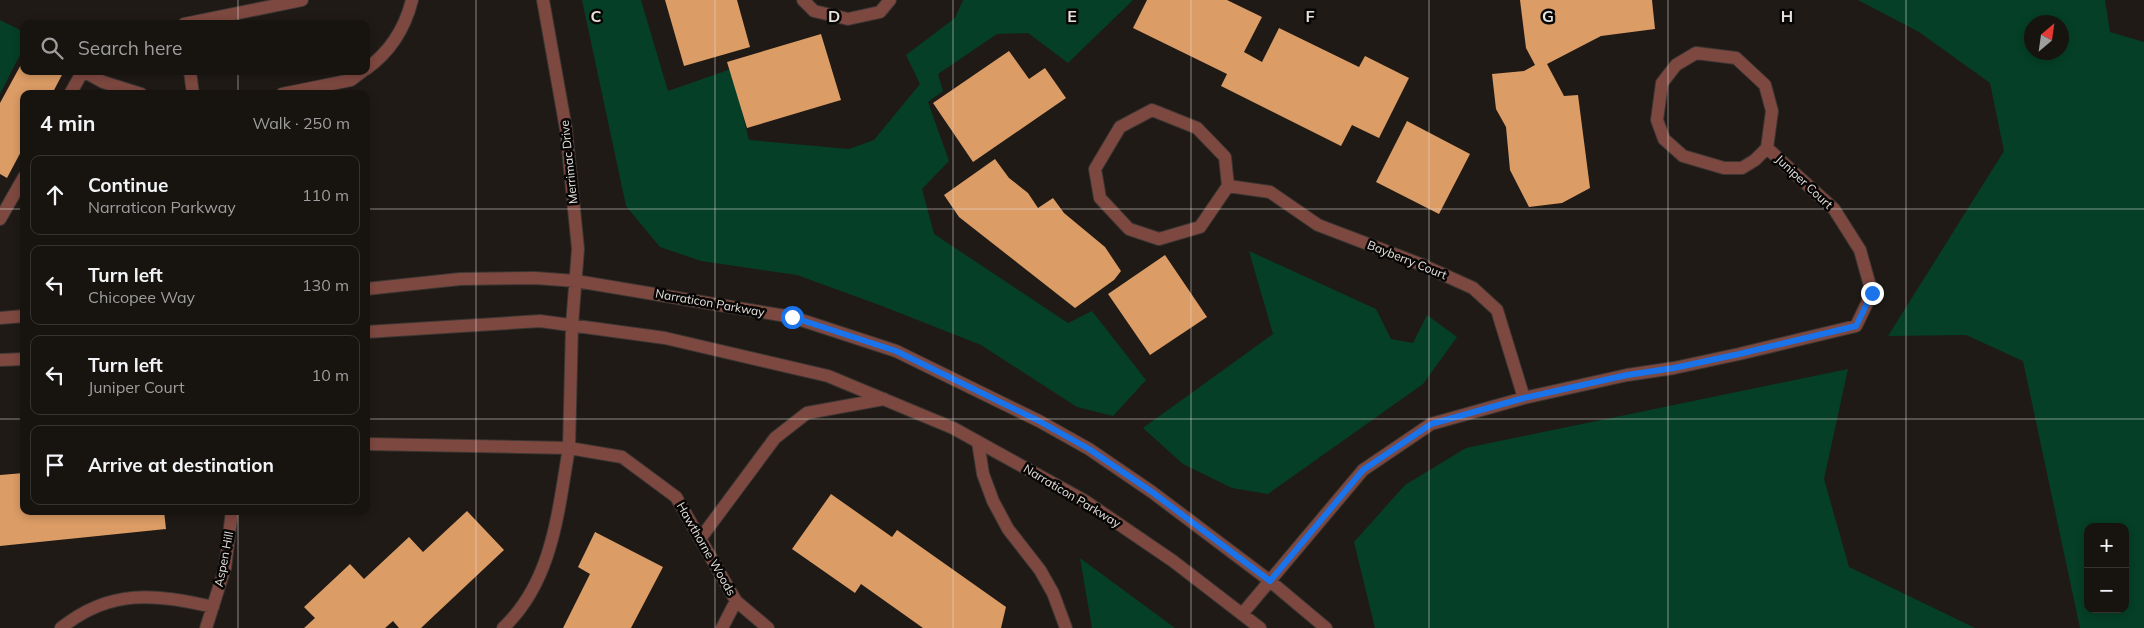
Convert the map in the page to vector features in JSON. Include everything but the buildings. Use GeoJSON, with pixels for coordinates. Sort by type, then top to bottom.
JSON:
{"type":"FeatureCollection","features":[{"type":"Feature","properties":{"kind":"street"},"geometry":{"type":"LineString","coordinates":[[204,20],[302,0]]}},
{"type":"Feature","properties":{"kind":"street"},"geometry":{"type":"LineString","coordinates":[[370,65],[397,37],[407,19],[412,0]]}},
{"type":"Feature","properties":{"kind":"street","name":"Merrimac Drive"},"geometry":{"type":"LineString","coordinates":[[543,0],[566,129],[578,249],[572,325]]}},
{"type":"Feature","properties":{"kind":"street"},"geometry":{"type":"LineString","coordinates":[[803,0],[814,11],[848,20],[880,12],[890,0]]}},
{"type":"Feature","properties":{"kind":"street","name":"Juniper Court"},"geometry":{"type":"LineString","coordinates":[[1696,53],[1736,58],[1765,85],[1772,110],[1767,148],[1755,160],[1742,168],[1724,168],[1683,156],[1664,139],[1657,120],[1662,83],[1676,65],[1696,53]]}},
{"type":"Feature","properties":{"kind":"street"},"geometry":{"type":"LineString","coordinates":[[72,90],[81,75]]}},
{"type":"Feature","properties":{"kind":"street"},"geometry":{"type":"LineString","coordinates":[[90,75],[103,82],[128,90]]}},
{"type":"Feature","properties":{"kind":"street"},"geometry":{"type":"LineString","coordinates":[[191,75],[192,90]]}},
{"type":"Feature","properties":{"kind":"street"},"geometry":{"type":"LineString","coordinates":[[302,90],[351,80],[358,75]]}},
{"type":"Feature","properties":{"kind":"street"},"geometry":{"type":"LineString","coordinates":[[1152,110],[1197,128],[1225,157],[1228,186],[1200,227],[1159,239],[1129,229],[1100,198],[1095,169],[1120,127],[1152,110]]}},
{"type":"Feature","properties":{"kind":"street","name":"Juniper Court"},"geometry":{"type":"LineString","coordinates":[[1524,398],[1627,375],[1674,368],[1739,354],[1856,326],[1872,293],[1860,250],[1834,209],[1767,148]]}},
{"type":"Feature","properties":{"kind":"street"},"geometry":{"type":"LineString","coordinates":[[0,219],[20,184]]}},
{"type":"Feature","properties":{"kind":"street","name":"Bayberry Court"},"geometry":{"type":"LineString","coordinates":[[1228,186],[1270,192],[1318,225],[1420,264],[1473,288],[1497,310],[1524,398]]}},
{"type":"Feature","properties":{"kind":"street","name":"Narraticon Parkway"},"geometry":{"type":"LineString","coordinates":[[370,289],[460,278],[535,278],[576,281],[792,317],[896,351],[1039,421],[1089,449],[1152,492],[1270,581],[1326,628]]}},
{"type":"Feature","properties":{"kind":"street"},"geometry":{"type":"LineString","coordinates":[[0,318],[20,316]]}},
{"type":"Feature","properties":{"kind":"street","name":"Narraticon Parkway"},"geometry":{"type":"LineString","coordinates":[[370,332],[540,321],[665,338],[828,376],[953,428],[1085,501],[1173,561],[1260,628]]}},
{"type":"Feature","properties":{"kind":"street"},"geometry":{"type":"LineString","coordinates":[[503,628],[528,598],[542,573],[552,541],[569,448],[572,325]]}},
{"type":"Feature","properties":{"kind":"street"},"geometry":{"type":"LineString","coordinates":[[0,360],[20,359]]}},
{"type":"Feature","properties":{"kind":"street"},"geometry":{"type":"LineString","coordinates":[[1242,614],[1363,470],[1431,424],[1524,398]]}},
{"type":"Feature","properties":{"kind":"street"},"geometry":{"type":"LineString","coordinates":[[700,539],[775,438],[807,413],[884,399]]}},
{"type":"Feature","properties":{"kind":"street"},"geometry":{"type":"LineString","coordinates":[[978,442],[983,474],[993,500],[1008,529],[1040,570],[1053,593],[1066,628]]}},
{"type":"Feature","properties":{"kind":"street","name":"Hawthorne Woods"},"geometry":{"type":"LineString","coordinates":[[370,444],[569,448],[622,457],[676,497],[736,601],[768,628]]}},
{"type":"Feature","properties":{"kind":"street","name":"Aspen Hill"},"geometry":{"type":"LineString","coordinates":[[206,628],[225,568],[232,515]]}},
{"type":"Feature","properties":{"kind":"street"},"geometry":{"type":"LineString","coordinates":[[61,628],[75,617],[105,603],[140,597],[165,596],[213,607]]}},
{"type":"Feature","properties":{"kind":"street","name":"Hawthorne Woods"},"geometry":{"type":"LineString","coordinates":[[722,628],[736,601]]}},
{"type":"Feature","properties":{"kind":"green space"},"geometry":{"type":"Polygon","coordinates":[[[582,0],[641,0],[668,91],[731,69],[749,140],[849,149],[874,140],[920,84],[906,55],[955,18],[963,0],[1133,0],[1068,63],[1028,33],[997,34],[938,74],[943,91],[928,102],[949,161],[922,189],[934,234],[1068,323],[1092,311],[1146,380],[1113,416],[1077,407],[981,345],[882,306],[797,275],[701,261],[660,247],[626,206],[582,0]]]}},
{"type":"Feature","properties":{"kind":"green space"},"geometry":{"type":"Polygon","coordinates":[[[1858,0],[2105,0],[2110,32],[2144,42],[2144,628],[2080,628],[2023,361],[1966,335],[1888,336],[2004,151],[1990,83],[1919,32],[1858,0]]]}},
{"type":"Feature","properties":{"kind":"green space"},"geometry":{"type":"Polygon","coordinates":[[[0,20],[20,30],[20,55],[0,94],[0,20]]]}},
{"type":"Feature","properties":{"kind":"green space"},"geometry":{"type":"Polygon","coordinates":[[[1249,251],[1376,309],[1391,339],[1413,343],[1427,315],[1457,337],[1423,384],[1268,494],[1232,488],[1183,464],[1143,428],[1273,334],[1249,251]]]}},
{"type":"Feature","properties":{"kind":"green space"},"geometry":{"type":"Polygon","coordinates":[[[1848,369],[1824,479],[1849,567],[1975,628],[1375,628],[1354,542],[1405,485],[1466,448],[1848,369]]]}},
{"type":"Feature","properties":{"kind":"green space"},"geometry":{"type":"Polygon","coordinates":[[[1080,558],[1175,628],[1092,628],[1080,558]]]}},
{"type":"Feature","properties":{"kind":"route"},"geometry":{"type":"LineString","coordinates":[[792,317],[896,351],[1039,421],[1089,449],[1152,492],[1270,581],[1363,470],[1431,424],[1524,398],[1627,375],[1674,368],[1739,354],[1856,326],[1872,293]]}}]}
